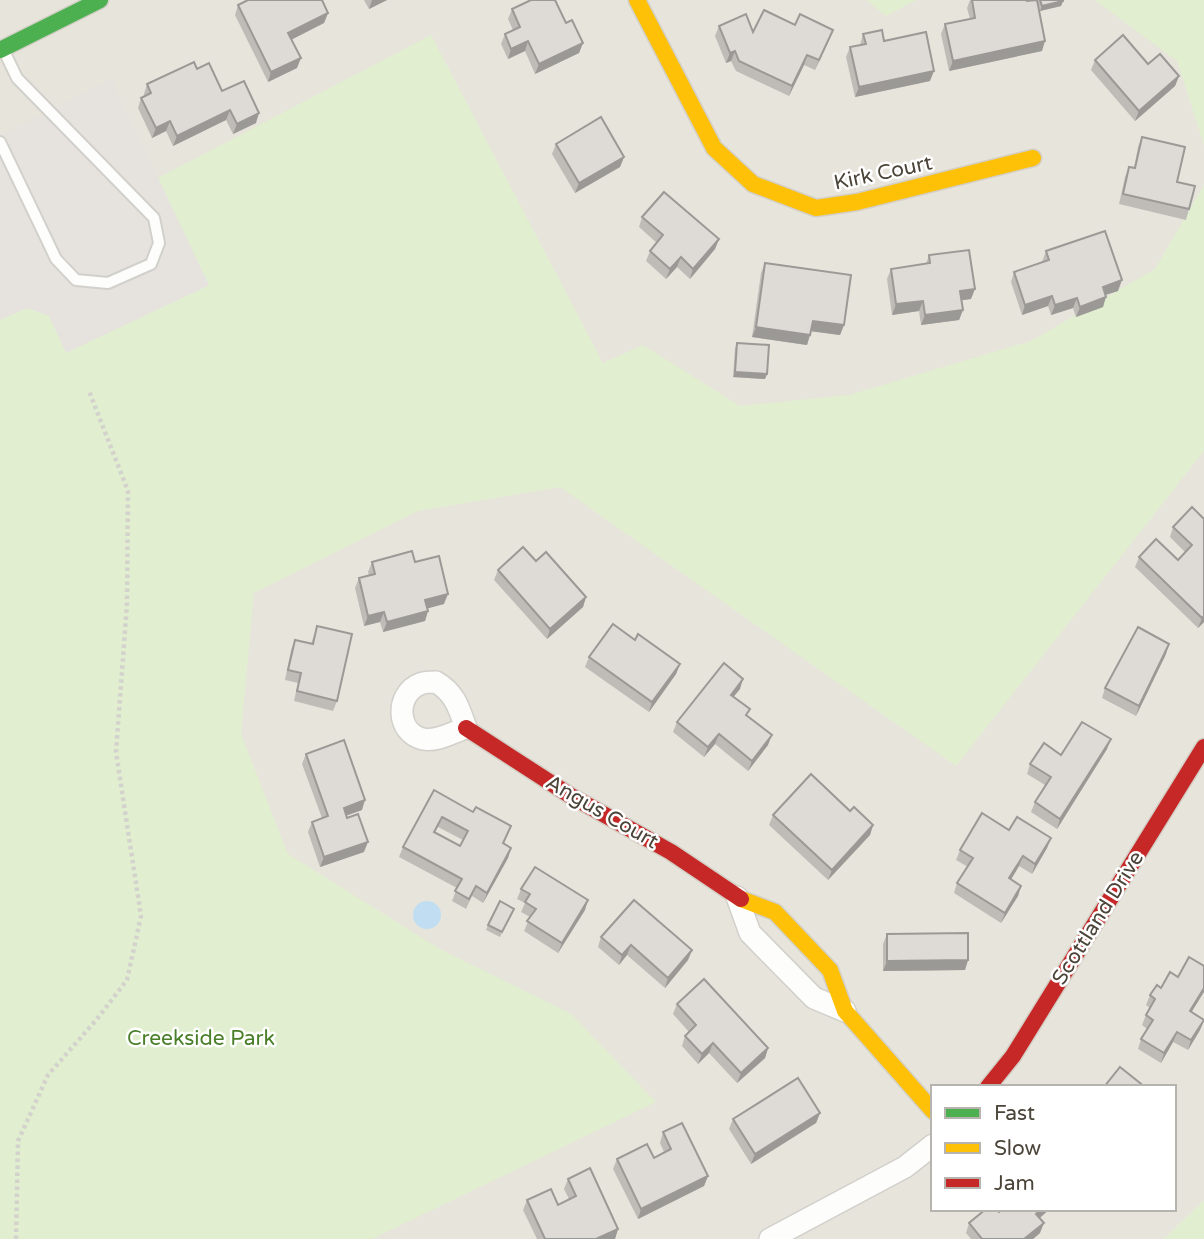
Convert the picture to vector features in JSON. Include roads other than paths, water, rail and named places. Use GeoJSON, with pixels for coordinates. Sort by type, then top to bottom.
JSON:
{"type":"FeatureCollection","features":[{"type":"Feature","properties":{"kind":"street"},"geometry":{"type":"LineString","coordinates":[[1,50],[100,0]]}},
{"type":"Feature","properties":{"kind":"street","name":"Kirk Court"},"geometry":{"type":"LineString","coordinates":[[637,0],[714,148],[753,184],[816,208],[857,202],[1034,158]]}},
{"type":"Feature","properties":{"kind":"street","name":"Angus Court"},"geometry":{"type":"LineString","coordinates":[[466,728],[555,786],[671,852],[737,897],[775,912],[830,970],[845,1011],[931,1109]]}},
{"type":"Feature","properties":{"kind":"street","name":"Scottland Drive"},"geometry":{"type":"LineString","coordinates":[[990,1085],[1013,1056],[1204,747]]}},
{"type":"Feature","properties":{"kind":"street","name":"Angus Court"},"geometry":{"type":"LineString","coordinates":[[737,897],[750,933],[814,998],[845,1011]]}},
{"type":"Feature","properties":{"kind":"street"},"geometry":{"type":"LineString","coordinates":[[770,1239],[905,1167],[931,1147]]}},
{"type":"Feature","properties":{"kind":"lane"},"geometry":{"type":"LineString","coordinates":[[0,142],[56,259],[76,280],[108,283],[151,264],[159,243],[154,218],[17,78],[1,50]]}},
{"type":"Feature","properties":{"kind":"water"},"geometry":{"type":"Polygon","coordinates":[[[427,901],[437,905],[441,915],[437,925],[427,929],[417,925],[413,915],[417,905],[427,901]]]}},
{"type":"Feature","properties":{"kind":"park label","name":"Creekside Park"},"geometry":{"type":"Point","coordinates":[201,1038]}}]}
